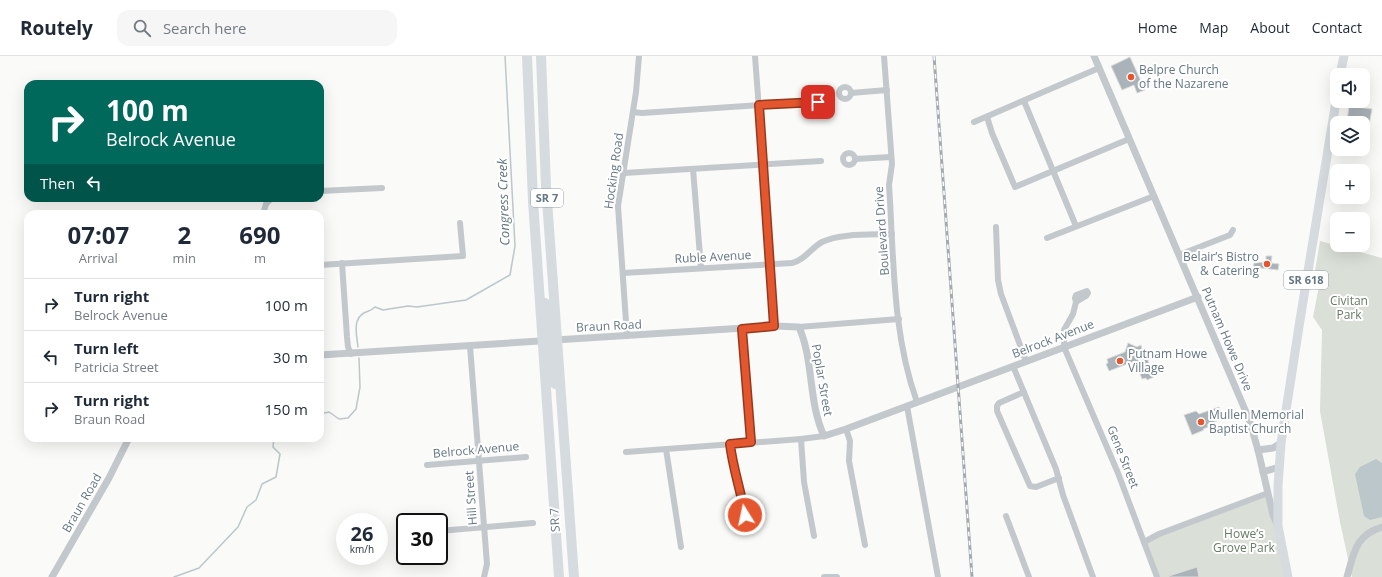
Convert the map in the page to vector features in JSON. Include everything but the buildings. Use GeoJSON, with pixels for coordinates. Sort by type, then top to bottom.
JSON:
{"type":"FeatureCollection","features":[{"type":"Feature","properties":{"kind":"highway","name":"SR 7"},"geometry":{"type":"LineString","coordinates":[[527,56],[529,130],[536,252],[564,430],[574,577]]}},
{"type":"Feature","properties":{"kind":"highway","name":"SR 7"},"geometry":{"type":"LineString","coordinates":[[541,56],[559,577]]}},
{"type":"Feature","properties":{"kind":"main road"},"geometry":{"type":"LineString","coordinates":[[1341,68],[1344,56]]}},
{"type":"Feature","properties":{"kind":"main road","name":"SR 618"},"geometry":{"type":"LineString","coordinates":[[1288,577],[1278,526],[1281,443],[1335,108]]}},
{"type":"Feature","properties":{"kind":"street","name":"Hocking Road"},"geometry":{"type":"LineString","coordinates":[[627,336],[618,206],[633,112],[639,56]]}},
{"type":"Feature","properties":{"kind":"street"},"geometry":{"type":"LineString","coordinates":[[755,56],[774,326]]}},
{"type":"Feature","properties":{"kind":"street","name":"Boulevard Drive"},"geometry":{"type":"LineString","coordinates":[[884,56],[892,157],[889,185],[898,320],[902,348],[917,402]]}},
{"type":"Feature","properties":{"kind":"street","name":"Putnam Howe Drive"},"geometry":{"type":"LineString","coordinates":[[1094,56],[1249,418],[1273,515],[1278,526]]}},
{"type":"Feature","properties":{"kind":"street"},"geometry":{"type":"LineString","coordinates":[[974,122],[1099,68]]}},
{"type":"Feature","properties":{"kind":"street"},"geometry":{"type":"LineString","coordinates":[[851,93],[887,90]]}},
{"type":"Feature","properties":{"kind":"street"},"geometry":{"type":"LineString","coordinates":[[633,112],[820,101]]}},
{"type":"Feature","properties":{"kind":"street"},"geometry":{"type":"LineString","coordinates":[[1024,101],[1076,226]]}},
{"type":"Feature","properties":{"kind":"street"},"geometry":{"type":"LineString","coordinates":[[987,117],[992,134],[1014,186],[1016,187],[1129,139]]}},
{"type":"Feature","properties":{"kind":"street"},"geometry":{"type":"LineString","coordinates":[[855,159],[892,157]]}},
{"type":"Feature","properties":{"kind":"street"},"geometry":{"type":"LineString","coordinates":[[624,172],[821,161]]}},
{"type":"Feature","properties":{"kind":"street"},"geometry":{"type":"LineString","coordinates":[[693,169],[701,268]]}},
{"type":"Feature","properties":{"kind":"street"},"geometry":{"type":"LineString","coordinates":[[324,191],[382,188]]}},
{"type":"Feature","properties":{"kind":"street"},"geometry":{"type":"LineString","coordinates":[[1047,238],[1154,196]]}},
{"type":"Feature","properties":{"kind":"street"},"geometry":{"type":"LineString","coordinates":[[324,265],[463,256],[460,223]]}},
{"type":"Feature","properties":{"kind":"street"},"geometry":{"type":"LineString","coordinates":[[996,227],[998,280],[1001,294],[1026,361]]}},
{"type":"Feature","properties":{"kind":"street"},"geometry":{"type":"LineString","coordinates":[[1179,255],[1230,235],[1233,230]]}},
{"type":"Feature","properties":{"kind":"street","name":"Ruble Avenue"},"geometry":{"type":"LineString","coordinates":[[622,273],[794,263],[828,239],[892,234]]}},
{"type":"Feature","properties":{"kind":"street"},"geometry":{"type":"LineString","coordinates":[[342,263],[347,337],[351,354]]}},
{"type":"Feature","properties":{"kind":"street","name":"Belrock Avenue"},"geometry":{"type":"LineString","coordinates":[[907,406],[1198,297]]}},
{"type":"Feature","properties":{"kind":"street"},"geometry":{"type":"LineString","coordinates":[[1064,346],[1064,330],[1073,314],[1076,302]]}},
{"type":"Feature","properties":{"kind":"street","name":"Braun Road"},"geometry":{"type":"LineString","coordinates":[[324,355],[774,326],[799,327],[898,320]]}},
{"type":"Feature","properties":{"kind":"street","name":"Poplar Street"},"geometry":{"type":"LineString","coordinates":[[799,327],[806,347],[818,424],[824,436]]}},
{"type":"Feature","properties":{"kind":"street"},"geometry":{"type":"LineString","coordinates":[[742,329],[751,442]]}},
{"type":"Feature","properties":{"kind":"street","name":"Hill Street"},"geometry":{"type":"LineString","coordinates":[[470,346],[487,564],[484,577]]}},
{"type":"Feature","properties":{"kind":"street","name":"Gene Street"},"geometry":{"type":"LineString","coordinates":[[1064,346],[1118,473],[1157,577]]}},
{"type":"Feature","properties":{"kind":"street"},"geometry":{"type":"LineString","coordinates":[[1013,366],[1059,478],[1063,495],[1093,577]]}},
{"type":"Feature","properties":{"kind":"street"},"geometry":{"type":"LineString","coordinates":[[1024,392],[999,403],[997,406],[997,411],[1030,486],[1034,487],[1059,478]]}},
{"type":"Feature","properties":{"kind":"street"},"geometry":{"type":"LineString","coordinates":[[626,452],[824,436],[907,406],[938,577]]}},
{"type":"Feature","properties":{"kind":"street"},"geometry":{"type":"LineString","coordinates":[[846,429],[850,441],[850,461],[865,545]]}},
{"type":"Feature","properties":{"kind":"street"},"geometry":{"type":"LineString","coordinates":[[801,439],[804,482],[814,536]]}},
{"type":"Feature","properties":{"kind":"street","name":"Braun Road"},"geometry":{"type":"LineString","coordinates":[[52,577],[105,484],[127,442]]}},
{"type":"Feature","properties":{"kind":"street"},"geometry":{"type":"LineString","coordinates":[[1258,450],[1273,448],[1281,443]]}},
{"type":"Feature","properties":{"kind":"street"},"geometry":{"type":"LineString","coordinates":[[730,444],[736,478],[740,487],[747,529]]}},
{"type":"Feature","properties":{"kind":"street"},"geometry":{"type":"LineString","coordinates":[[666,449],[682,547]]}},
{"type":"Feature","properties":{"kind":"street","name":"Belrock Avenue"},"geometry":{"type":"LineString","coordinates":[[427,465],[526,457]]}},
{"type":"Feature","properties":{"kind":"street"},"geometry":{"type":"LineString","coordinates":[[1263,472],[1279,467]]}},
{"type":"Feature","properties":{"kind":"street"},"geometry":{"type":"LineString","coordinates":[[1144,542],[1159,534],[1268,493]]}},
{"type":"Feature","properties":{"kind":"street"},"geometry":{"type":"LineString","coordinates":[[1006,516],[1029,577]]}},
{"type":"Feature","properties":{"kind":"street"},"geometry":{"type":"LineString","coordinates":[[448,530],[533,524]]}},
{"type":"Feature","properties":{"kind":"street"},"geometry":{"type":"LineString","coordinates":[[1347,577],[1355,550],[1360,540],[1371,531],[1382,527]]}},
{"type":"Feature","properties":{"kind":"street"},"geometry":{"type":"LineString","coordinates":[[824,577],[837,577]]}},
{"type":"Feature","properties":{"kind":"green space","name":"Civitan Park"},"geometry":{"type":"Polygon","coordinates":[[[1320,241],[1330,244],[1330,252],[1360,252],[1382,258],[1382,577],[1352,577],[1340,522],[1320,411],[1322,330],[1313,317],[1322,271],[1315,271],[1320,241]]]}},
{"type":"Feature","properties":{"kind":"green space","name":"Howe’s Grove Park"},"geometry":{"type":"Polygon","coordinates":[[[1268,493],[1288,577],[1157,577],[1144,542],[1268,493]]]}},
{"type":"Feature","properties":{"kind":"shaded area"},"geometry":{"type":"Polygon","coordinates":[[[1376,459],[1382,463],[1382,517],[1370,520],[1364,516],[1355,474],[1360,467],[1376,459]]]}},
{"type":"Feature","properties":{"kind":"waterway","name":"Congress Creek"},"geometry":{"type":"LineString","coordinates":[[358,347],[356,333],[358,319],[364,313],[375,307],[383,310],[466,300],[510,275],[515,246],[505,56]]}},
{"type":"Feature","properties":{"kind":"waterway","name":"Congress Creek"},"geometry":{"type":"LineString","coordinates":[[324,413],[329,412],[339,419],[348,418],[356,409],[360,387],[359,358]]}},
{"type":"Feature","properties":{"kind":"waterway","name":"Congress Creek"},"geometry":{"type":"LineString","coordinates":[[174,577],[199,568],[238,527],[247,507],[256,500],[262,484],[276,477],[280,454],[273,447],[274,442]]}},
{"type":"Feature","properties":{"kind":"railway"},"geometry":{"type":"LineString","coordinates":[[934,56],[972,577]]}},
{"type":"Feature","properties":{"kind":"place","name":"Belpre Church of the Nazarene"},"geometry":{"type":"Point","coordinates":[1131,77]}},
{"type":"Feature","properties":{"kind":"place","name":"Belair’s Bistro & Catering"},"geometry":{"type":"Point","coordinates":[1267,264]}},
{"type":"Feature","properties":{"kind":"place","name":"Putnam Howe Village"},"geometry":{"type":"Point","coordinates":[1120,361]}},
{"type":"Feature","properties":{"kind":"place","name":"Mullen Memorial Baptist Church"},"geometry":{"type":"Point","coordinates":[1201,422]}},
{"type":"Feature","properties":{"kind":"route"},"geometry":{"type":"LineString","coordinates":[[745,515],[730,444],[751,442],[742,329],[774,326],[759,105],[818,102]]}}]}
